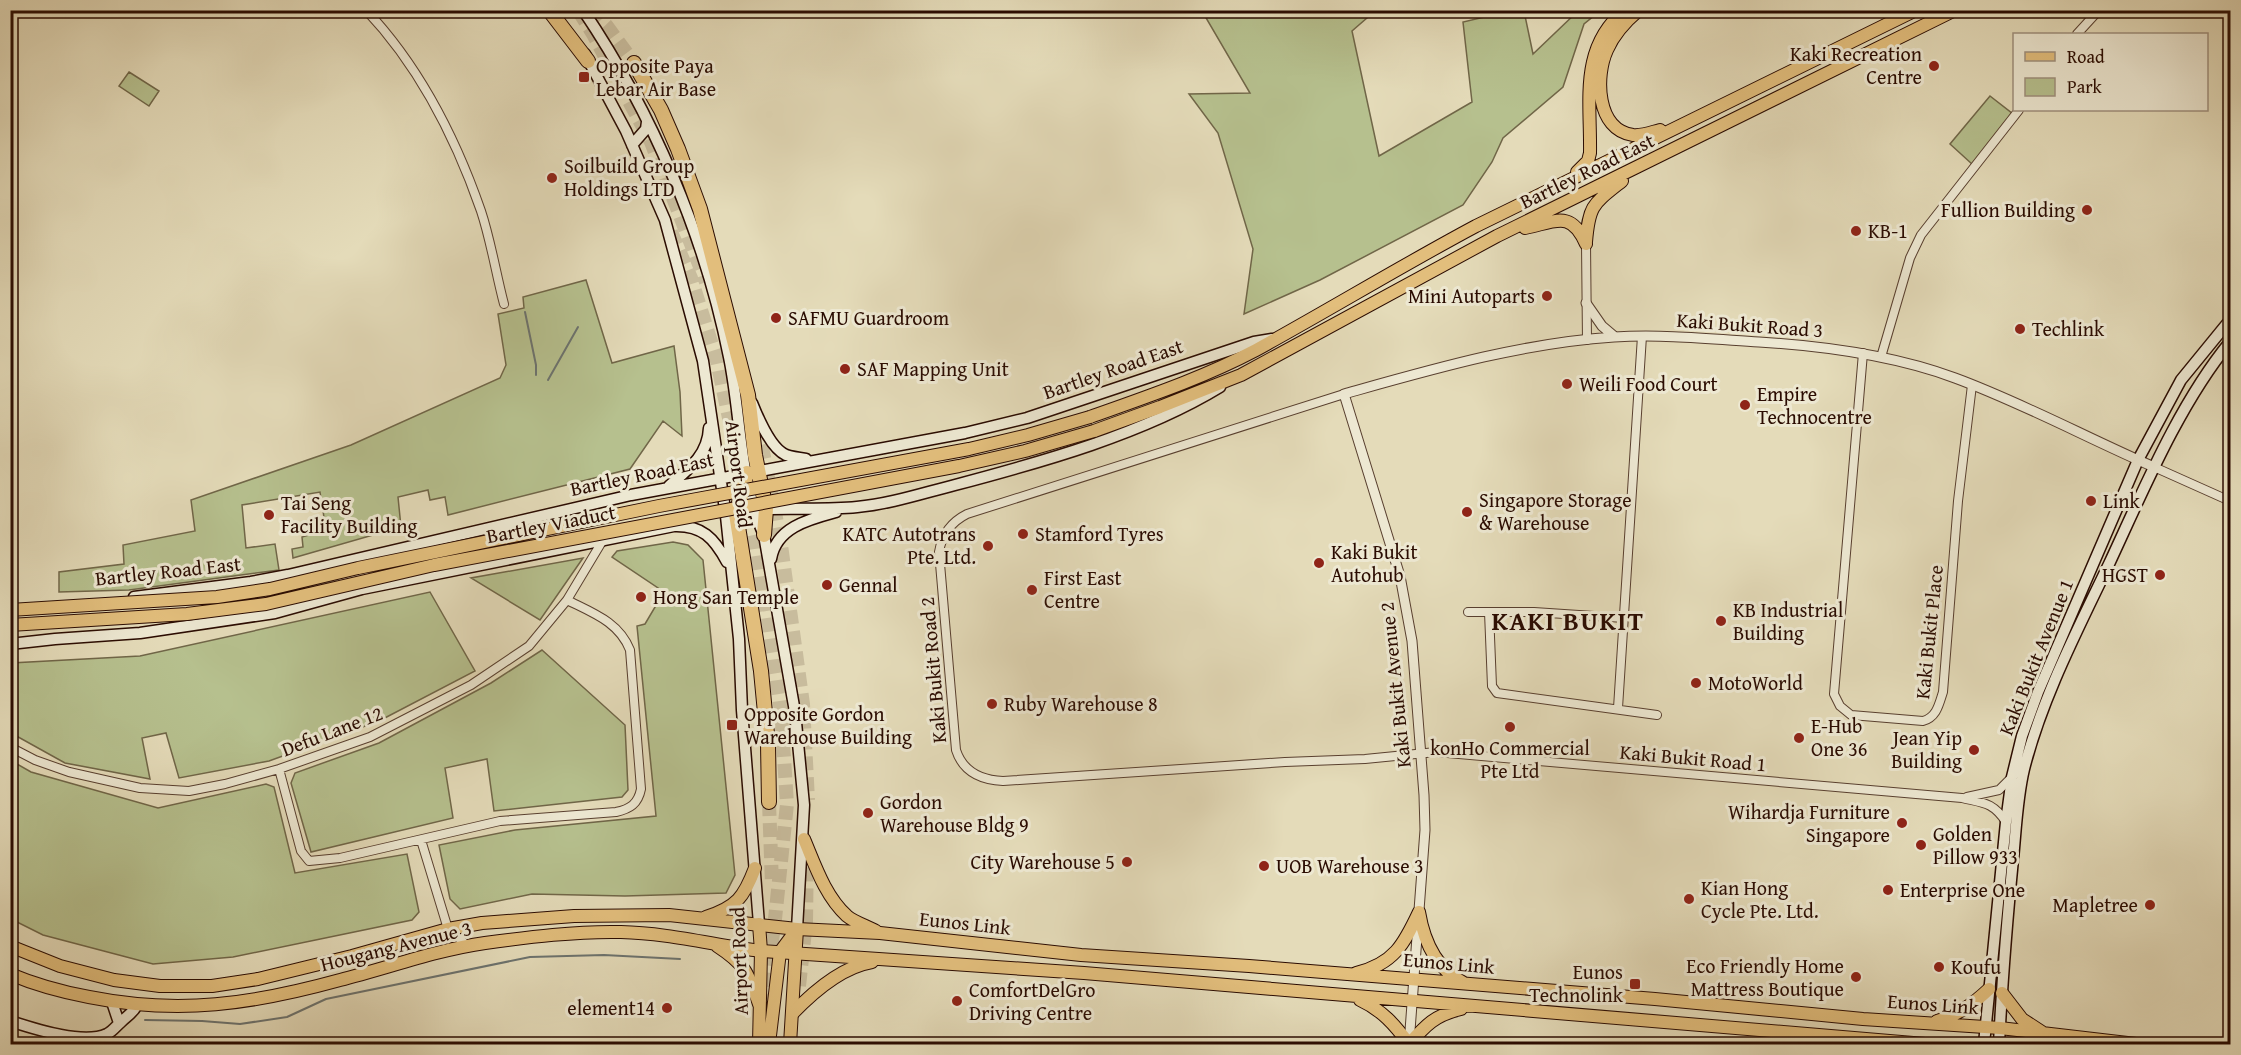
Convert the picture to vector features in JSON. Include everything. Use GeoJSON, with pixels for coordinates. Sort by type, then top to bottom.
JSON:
{"type":"FeatureCollection","features":[{"type":"Feature","properties":{"kind":"highway"},"geometry":{"type":"LineString","coordinates":[[549,10],[588,61]]}},
{"type":"Feature","properties":{"kind":"highway"},"geometry":{"type":"LineString","coordinates":[[634,63],[661,110],[700,209],[748,395],[753,472],[764,535]]}},
{"type":"Feature","properties":{"kind":"highway"},"geometry":{"type":"LineString","coordinates":[[753,472],[731,515],[761,671],[768,744],[769,802]]}},
{"type":"Feature","properties":{"kind":"main road","name":"Airport Road"},"geometry":{"type":"LineString","coordinates":[[558,10],[632,145],[665,220],[704,361],[721,477],[731,515],[730,567],[739,639],[742,710],[761,951],[759,1044]]}},
{"type":"Feature","properties":{"kind":"main road","name":"Airport Road"},"geometry":{"type":"LineString","coordinates":[[583,10],[647,122],[687,212],[707,272],[729,356],[753,472]]}},
{"type":"Feature","properties":{"kind":"main road"},"geometry":{"type":"LineString","coordinates":[[1567,181],[1588,161],[1590,153],[1590,78],[1593,53],[1605,31],[1625,10]]}},
{"type":"Feature","properties":{"kind":"main road"},"geometry":{"type":"LineString","coordinates":[[1639,10],[1628,20],[1607,50],[1600,72],[1602,107],[1614,126],[1626,134],[1636,136],[1680,126]]}},
{"type":"Feature","properties":{"kind":"main road","name":"Bartley Road East"},"geometry":{"type":"LineString","coordinates":[[1090,417],[1153,395],[1256,350],[1409,261],[1916,10]]}},
{"type":"Feature","properties":{"kind":"main road","name":"Bartley Road East"},"geometry":{"type":"LineString","coordinates":[[731,515],[760,510],[857,507],[920,494],[1045,461],[1163,417],[1198,401],[1241,375],[1497,236],[1955,10]]}},
{"type":"Feature","properties":{"kind":"main road"},"geometry":{"type":"LineString","coordinates":[[632,145],[646,129],[647,122]]}},
{"type":"Feature","properties":{"kind":"main road"},"geometry":{"type":"LineString","coordinates":[[1586,244],[1589,217],[1596,202],[1638,168]]}},
{"type":"Feature","properties":{"kind":"main road"},"geometry":{"type":"LineString","coordinates":[[1497,236],[1558,220],[1568,221],[1578,228],[1586,244]]}},
{"type":"Feature","properties":{"kind":"main road","name":"Kaki Bukit Avenue 1"},"geometry":{"type":"LineString","coordinates":[[1984,1044],[2006,822],[2012,777],[2022,736],[2038,692],[2138,460],[2181,380],[2230,320]]}},
{"type":"Feature","properties":{"kind":"main road","name":"Bartley Road East"},"geometry":{"type":"LineString","coordinates":[[10,605],[132,597],[288,575],[666,488],[965,433],[1027,418],[1254,342],[1272,339]]}},
{"type":"Feature","properties":{"kind":"main road","name":"Kaki Bukit Avenue 1"},"geometry":{"type":"LineString","coordinates":[[1999,1044],[2019,800],[2033,739],[2071,645],[2154,467],[2212,364],[2230,342]]}},
{"type":"Feature","properties":{"kind":"main road","name":"Bartley Road East"},"geometry":{"type":"LineString","coordinates":[[1094,430],[1241,375]]}},
{"type":"Feature","properties":{"kind":"main road"},"geometry":{"type":"LineString","coordinates":[[748,395],[767,434],[781,452],[787,456],[813,460]]}},
{"type":"Feature","properties":{"kind":"main road"},"geometry":{"type":"LineString","coordinates":[[666,488],[697,462],[709,440],[710,402]]}},
{"type":"Feature","properties":{"kind":"main road","name":"Bartley Viaduct"},"geometry":{"type":"LineString","coordinates":[[10,610],[217,597],[270,589],[358,568],[659,506],[969,449],[1090,417]]}},
{"type":"Feature","properties":{"kind":"main road","name":"Bartley Viaduct"},"geometry":{"type":"LineString","coordinates":[[10,625],[187,614],[266,604],[434,565],[959,466],[1025,451],[1094,430]]}},
{"type":"Feature","properties":{"kind":"main road"},"geometry":{"type":"LineString","coordinates":[[770,565],[776,542],[790,529],[814,518],[857,507]]}},
{"type":"Feature","properties":{"kind":"main road"},"geometry":{"type":"LineString","coordinates":[[10,644],[140,633],[275,614],[362,589],[674,526],[694,527],[718,545],[730,567]]}},
{"type":"Feature","properties":{"kind":"main road","name":"Airport Road"},"geometry":{"type":"LineString","coordinates":[[764,535],[795,712],[804,806],[804,839],[790,1044]]}},
{"type":"Feature","properties":{"kind":"main road"},"geometry":{"type":"LineString","coordinates":[[452,537],[444,548],[443,555],[445,562],[454,570]]}},
{"type":"Feature","properties":{"kind":"main road"},"geometry":{"type":"LineString","coordinates":[[189,590],[200,595],[205,606],[202,615],[191,626]]}},
{"type":"Feature","properties":{"kind":"main road"},"geometry":{"type":"LineString","coordinates":[[804,839],[832,898],[848,917],[880,933]]}},
{"type":"Feature","properties":{"kind":"main road"},"geometry":{"type":"LineString","coordinates":[[702,918],[720,913],[737,902],[746,893],[755,868]]}},
{"type":"Feature","properties":{"kind":"main road"},"geometry":{"type":"LineString","coordinates":[[1348,974],[1375,967],[1397,952],[1405,942],[1419,912]]}},
{"type":"Feature","properties":{"kind":"main road"},"geometry":{"type":"LineString","coordinates":[[1419,912],[1424,938],[1437,961],[1456,979],[1468,984]]}},
{"type":"Feature","properties":{"kind":"main road","name":"Hougang Avenue 3"},"geometry":{"type":"LineString","coordinates":[[10,946],[60,966],[114,980],[160,986],[212,986],[279,974],[482,923],[631,914],[759,924]]}},
{"type":"Feature","properties":{"kind":"main road","name":"Eunos Link"},"geometry":{"type":"LineString","coordinates":[[759,924],[797,929],[880,933],[1081,955],[1249,966],[2000,1028],[2136,1044]]}},
{"type":"Feature","properties":{"kind":"main road","name":"Airport Road"},"geometry":{"type":"LineString","coordinates":[[769,1044],[780,952],[797,929]]}},
{"type":"Feature","properties":{"kind":"main road","name":"Hougang Avenue 3"},"geometry":{"type":"LineString","coordinates":[[10,974],[54,990],[112,1002],[167,1007],[261,1000],[468,946],[591,932],[672,936],[715,945],[796,953]]}},
{"type":"Feature","properties":{"kind":"main road"},"geometry":{"type":"LineString","coordinates":[[420,937],[430,944],[435,954]]}},
{"type":"Feature","properties":{"kind":"main road"},"geometry":{"type":"LineString","coordinates":[[715,945],[738,960],[750,978],[759,1004]]}},
{"type":"Feature","properties":{"kind":"main road","name":"Eunos Link"},"geometry":{"type":"LineString","coordinates":[[796,953],[1348,995],[1925,1044]]}},
{"type":"Feature","properties":{"kind":"main road"},"geometry":{"type":"LineString","coordinates":[[792,1014],[821,988],[852,968],[891,959]]}},
{"type":"Feature","properties":{"kind":"main road"},"geometry":{"type":"LineString","coordinates":[[1931,1023],[1953,1016],[1975,1002],[1989,989]]}},
{"type":"Feature","properties":{"kind":"main road"},"geometry":{"type":"LineString","coordinates":[[2002,993],[2022,1019],[2046,1034]]}},
{"type":"Feature","properties":{"kind":"main road"},"geometry":{"type":"LineString","coordinates":[[1348,995],[1374,1006],[1395,1026],[1408,1044],[1432,1020],[1446,1013],[1471,1007]]}},
{"type":"Feature","properties":{"kind":"main road"},"geometry":{"type":"LineString","coordinates":[[112,1002],[119,1023]]}},
{"type":"Feature","properties":{"kind":"main road"},"geometry":{"type":"LineString","coordinates":[[10,1021],[48,1032],[92,1038],[111,1032],[132,1013],[137,1005]]}},
{"type":"Feature","properties":{"kind":"street"},"geometry":{"type":"LineString","coordinates":[[366,10],[381,26],[414,73],[446,128],[481,212],[504,304]]}},
{"type":"Feature","properties":{"kind":"street"},"geometry":{"type":"LineString","coordinates":[[2079,33],[2092,10]]}},
{"type":"Feature","properties":{"kind":"street"},"geometry":{"type":"LineString","coordinates":[[2085,24],[2099,10]]}},
{"type":"Feature","properties":{"kind":"street"},"geometry":{"type":"LineString","coordinates":[[1881,357],[1910,258],[1922,235],[2018,111]]}},
{"type":"Feature","properties":{"kind":"street"},"geometry":{"type":"LineString","coordinates":[[1586,244],[1587,339]]}},
{"type":"Feature","properties":{"kind":"street"},"geometry":{"type":"LineString","coordinates":[[1587,303],[1602,326],[1615,337]]}},
{"type":"Feature","properties":{"kind":"street"},"geometry":{"type":"LineString","coordinates":[[1617,708],[1642,336]]}},
{"type":"Feature","properties":{"kind":"street","name":"Kaki Bukit Road 3"},"geometry":{"type":"LineString","coordinates":[[1344,394],[1484,356],[1587,339],[1642,336],[1791,344],[1863,353],[1953,377],[2007,398],[2154,467]]}},
{"type":"Feature","properties":{"kind":"street","name":"Kaki Bukit Place"},"geometry":{"type":"LineString","coordinates":[[1863,353],[1834,694],[1839,706],[1851,716],[1923,721],[1933,717],[1937,709],[1942,692],[1958,501],[1972,384]]}},
{"type":"Feature","properties":{"kind":"street","name":"Kaki Bukit Avenue 2"},"geometry":{"type":"LineString","coordinates":[[1344,394],[1400,576],[1412,641],[1425,830],[1408,1044]]}},
{"type":"Feature","properties":{"kind":"street","name":"Kaki Bukit Road 2"},"geometry":{"type":"LineString","coordinates":[[1344,394],[967,514],[949,526],[940,543],[939,552],[956,750],[959,760],[973,773],[983,778],[1003,781],[1421,754]]}},
{"type":"Feature","properties":{"kind":"street"},"geometry":{"type":"LineString","coordinates":[[2154,467],[2230,501]]}},
{"type":"Feature","properties":{"kind":"street","name":"Defu Lane 12"},"geometry":{"type":"LineString","coordinates":[[567,600],[616,627],[625,638],[630,650],[639,797],[629,809],[500,821],[340,858],[309,861],[301,851],[279,769],[370,737],[471,685],[529,646],[567,600],[603,540]]}},
{"type":"Feature","properties":{"kind":"street"},"geometry":{"type":"LineString","coordinates":[[590,543],[595,555]]}},
{"type":"Feature","properties":{"kind":"street"},"geometry":{"type":"LineString","coordinates":[[1468,612],[1533,612],[1624,618]]}},
{"type":"Feature","properties":{"kind":"street"},"geometry":{"type":"LineString","coordinates":[[1489,612],[1492,686],[1497,693],[1657,715]]}},
{"type":"Feature","properties":{"kind":"street"},"geometry":{"type":"LineString","coordinates":[[10,747],[35,760],[69,772],[140,788],[189,791],[279,769]]}},
{"type":"Feature","properties":{"kind":"street","name":"Kaki Bukit Road 1"},"geometry":{"type":"LineString","coordinates":[[1421,754],[1436,752],[1962,798],[1990,804],[2006,822]]}},
{"type":"Feature","properties":{"kind":"street","name":"Kaki Bukit Road 1"},"geometry":{"type":"LineString","coordinates":[[1962,798],[1999,790],[2012,777]]}},
{"type":"Feature","properties":{"kind":"street"},"geometry":{"type":"LineString","coordinates":[[421,840],[448,930],[468,946]]}},
{"type":"Feature","properties":{"kind":"green space"},"geometry":{"type":"Polygon","coordinates":[[[1202,11],[1375,11],[1352,31],[1379,156],[1472,102],[1463,22],[1510,11],[1524,11],[1533,54],[1578,11],[1600,11],[1584,24],[1563,87],[1503,138],[1492,162],[1463,205],[1320,280],[1244,314],[1253,249],[1218,133],[1189,94],[1250,93],[1202,11]]]}},
{"type":"Feature","properties":{"kind":"green space"},"geometry":{"type":"Polygon","coordinates":[[[129,72],[159,91],[149,106],[119,86],[129,72]]]}},
{"type":"Feature","properties":{"kind":"green space"},"geometry":{"type":"Polygon","coordinates":[[[1990,96],[2013,114],[1973,165],[1950,144],[1990,96]]]}},
{"type":"Feature","properties":{"kind":"green space"},"geometry":{"type":"Polygon","coordinates":[[[586,280],[612,363],[674,346],[680,392],[682,436],[663,421],[630,469],[448,515],[445,497],[430,500],[428,490],[398,497],[401,527],[293,558],[292,549],[303,547],[302,537],[326,530],[320,492],[242,505],[246,548],[275,544],[279,570],[129,590],[59,592],[59,572],[124,564],[123,545],[195,531],[191,500],[351,445],[500,378],[506,365],[498,314],[524,308],[523,297],[586,280]]]}},
{"type":"Feature","properties":{"kind":"green space"},"geometry":{"type":"Polygon","coordinates":[[[673,542],[688,545],[703,560],[735,875],[726,893],[625,896],[532,894],[460,909],[450,899],[439,845],[515,830],[656,816],[637,626],[645,624],[664,592],[612,557],[617,551],[673,542]]]}},
{"type":"Feature","properties":{"kind":"green space"},"geometry":{"type":"Polygon","coordinates":[[[583,558],[540,620],[471,578],[583,558]]]}},
{"type":"Feature","properties":{"kind":"green space"},"geometry":{"type":"Polygon","coordinates":[[[430,592],[475,671],[379,721],[269,761],[179,778],[166,733],[142,738],[150,779],[65,763],[11,733],[11,663],[140,656],[430,592]]]}},
{"type":"Feature","properties":{"kind":"green space"},"geometry":{"type":"Polygon","coordinates":[[[542,650],[625,725],[628,790],[622,797],[494,811],[487,759],[445,768],[453,818],[311,852],[291,783],[295,773],[379,743],[491,683],[542,650]]]}},
{"type":"Feature","properties":{"kind":"green space"},"geometry":{"type":"Polygon","coordinates":[[[10,760],[31,772],[158,808],[266,784],[274,787],[295,873],[407,854],[419,912],[412,920],[233,957],[153,964],[43,935],[11,919],[10,760]]]}},
{"type":"Feature","properties":{"kind":"waterway"},"geometry":{"type":"LineString","coordinates":[[525,312],[536,375]]}},
{"type":"Feature","properties":{"kind":"waterway"},"geometry":{"type":"LineString","coordinates":[[548,380],[578,327]]}},
{"type":"Feature","properties":{"kind":"waterway"},"geometry":{"type":"LineString","coordinates":[[145,1020],[240,1024],[287,1017],[326,999],[530,957],[604,955],[680,959]]}},
{"type":"Feature","properties":{"kind":"tunnel"},"geometry":{"type":"LineString","coordinates":[[578,10],[651,142],[706,282]]}},
{"type":"Feature","properties":{"kind":"tunnel"},"geometry":{"type":"LineString","coordinates":[[591,10],[606,25],[634,63]]}},
{"type":"Feature","properties":{"kind":"tunnel"},"geometry":{"type":"LineString","coordinates":[[671,232],[691,278],[717,361],[756,546],[781,711],[787,804],[764,998]]}},
{"type":"Feature","properties":{"kind":"tunnel"},"geometry":{"type":"LineString","coordinates":[[755,425],[762,447],[780,538],[803,704],[808,800]]}},
{"type":"Feature","properties":{"kind":"tunnel"},"geometry":{"type":"LineString","coordinates":[[769,802],[772,884]]}},
{"type":"Feature","properties":{"kind":"tunnel"},"geometry":{"type":"LineString","coordinates":[[799,986],[806,922],[807,846]]}},
{"type":"Feature","properties":{"kind":"place","name":"Kaki Recreation Centre"},"geometry":{"type":"Point","coordinates":[1934,66]}},
{"type":"Feature","properties":{"kind":"place","name":"Opposite Paya Lebar Air Base"},"geometry":{"type":"Point","coordinates":[584,77]}},
{"type":"Feature","properties":{"kind":"place","name":"Soilbuild Group Holdings LTD"},"geometry":{"type":"Point","coordinates":[552,178]}},
{"type":"Feature","properties":{"kind":"place","name":"Fullion Building"},"geometry":{"type":"Point","coordinates":[2087,210]}},
{"type":"Feature","properties":{"kind":"place","name":"KB-1"},"geometry":{"type":"Point","coordinates":[1856,231]}},
{"type":"Feature","properties":{"kind":"place","name":"Mini Autoparts"},"geometry":{"type":"Point","coordinates":[1547,296]}},
{"type":"Feature","properties":{"kind":"place","name":"SAFMU Guardroom"},"geometry":{"type":"Point","coordinates":[776,318]}},
{"type":"Feature","properties":{"kind":"place","name":"Techlink"},"geometry":{"type":"Point","coordinates":[2020,329]}},
{"type":"Feature","properties":{"kind":"place","name":"SAF Mapping Unit"},"geometry":{"type":"Point","coordinates":[845,369]}},
{"type":"Feature","properties":{"kind":"place","name":"Weili Food Court"},"geometry":{"type":"Point","coordinates":[1567,384]}},
{"type":"Feature","properties":{"kind":"place","name":"Empire Technocentre"},"geometry":{"type":"Point","coordinates":[1745,405]}},
{"type":"Feature","properties":{"kind":"place","name":"Link"},"geometry":{"type":"Point","coordinates":[2091,501]}},
{"type":"Feature","properties":{"kind":"place","name":"Singapore Storage & Warehouse"},"geometry":{"type":"Point","coordinates":[1467,512]}},
{"type":"Feature","properties":{"kind":"place","name":"Tai Seng Facility Building"},"geometry":{"type":"Point","coordinates":[269,515]}},
{"type":"Feature","properties":{"kind":"place","name":"Stamford Tyres"},"geometry":{"type":"Point","coordinates":[1023,534]}},
{"type":"Feature","properties":{"kind":"place","name":"KATC Autotrans Pte. Ltd."},"geometry":{"type":"Point","coordinates":[988,546]}},
{"type":"Feature","properties":{"kind":"place","name":"Kaki Bukit Autohub"},"geometry":{"type":"Point","coordinates":[1319,563]}},
{"type":"Feature","properties":{"kind":"place","name":"HGST"},"geometry":{"type":"Point","coordinates":[2160,575]}},
{"type":"Feature","properties":{"kind":"place","name":"Gennal"},"geometry":{"type":"Point","coordinates":[827,585]}},
{"type":"Feature","properties":{"kind":"place","name":"First East Centre"},"geometry":{"type":"Point","coordinates":[1032,590]}},
{"type":"Feature","properties":{"kind":"place","name":"Hong San Temple"},"geometry":{"type":"Point","coordinates":[641,597]}},
{"type":"Feature","properties":{"kind":"place","name":"KB Industrial Building"},"geometry":{"type":"Point","coordinates":[1721,621]}},
{"type":"Feature","properties":{"kind":"place","name":"MotoWorld"},"geometry":{"type":"Point","coordinates":[1696,683]}},
{"type":"Feature","properties":{"kind":"place","name":"Ruby Warehouse 8"},"geometry":{"type":"Point","coordinates":[992,704]}},
{"type":"Feature","properties":{"kind":"place","name":"Opposite Gordon Warehouse Building"},"geometry":{"type":"Point","coordinates":[732,725]}},
{"type":"Feature","properties":{"kind":"place","name":"konHo Commercial Pte Ltd"},"geometry":{"type":"Point","coordinates":[1510,727]}},
{"type":"Feature","properties":{"kind":"place","name":"E-Hub One 36"},"geometry":{"type":"Point","coordinates":[1799,738]}},
{"type":"Feature","properties":{"kind":"place","name":"Jean Yip Building"},"geometry":{"type":"Point","coordinates":[1974,750]}},
{"type":"Feature","properties":{"kind":"place","name":"Gordon Warehouse Bldg 9"},"geometry":{"type":"Point","coordinates":[868,813]}},
{"type":"Feature","properties":{"kind":"place","name":"Wihardja Furniture Singapore"},"geometry":{"type":"Point","coordinates":[1902,823]}},
{"type":"Feature","properties":{"kind":"place","name":"Golden Pillow 933"},"geometry":{"type":"Point","coordinates":[1921,845]}},
{"type":"Feature","properties":{"kind":"place","name":"City Warehouse 5"},"geometry":{"type":"Point","coordinates":[1127,862]}},
{"type":"Feature","properties":{"kind":"place","name":"UOB Warehouse 3"},"geometry":{"type":"Point","coordinates":[1264,866]}},
{"type":"Feature","properties":{"kind":"place","name":"Enterprise One"},"geometry":{"type":"Point","coordinates":[1888,890]}},
{"type":"Feature","properties":{"kind":"place","name":"Kian Hong Cycle Pte. Ltd."},"geometry":{"type":"Point","coordinates":[1689,899]}},
{"type":"Feature","properties":{"kind":"place","name":"Mapletree"},"geometry":{"type":"Point","coordinates":[2150,905]}},
{"type":"Feature","properties":{"kind":"place","name":"Koufu"},"geometry":{"type":"Point","coordinates":[1939,967]}},
{"type":"Feature","properties":{"kind":"place","name":"Eco Friendly Home Mattress Boutique"},"geometry":{"type":"Point","coordinates":[1856,977]}},
{"type":"Feature","properties":{"kind":"place","name":"Eunos Technolink"},"geometry":{"type":"Point","coordinates":[1635,984]}},
{"type":"Feature","properties":{"kind":"place","name":"ComfortDelGro Driving Centre"},"geometry":{"type":"Point","coordinates":[957,1001]}},
{"type":"Feature","properties":{"kind":"place","name":"element14"},"geometry":{"type":"Point","coordinates":[667,1008]}},
{"type":"Feature","properties":{"kind":"district","name":"KAKI BUKIT"},"geometry":{"type":"Point","coordinates":[1568,621]}}]}
